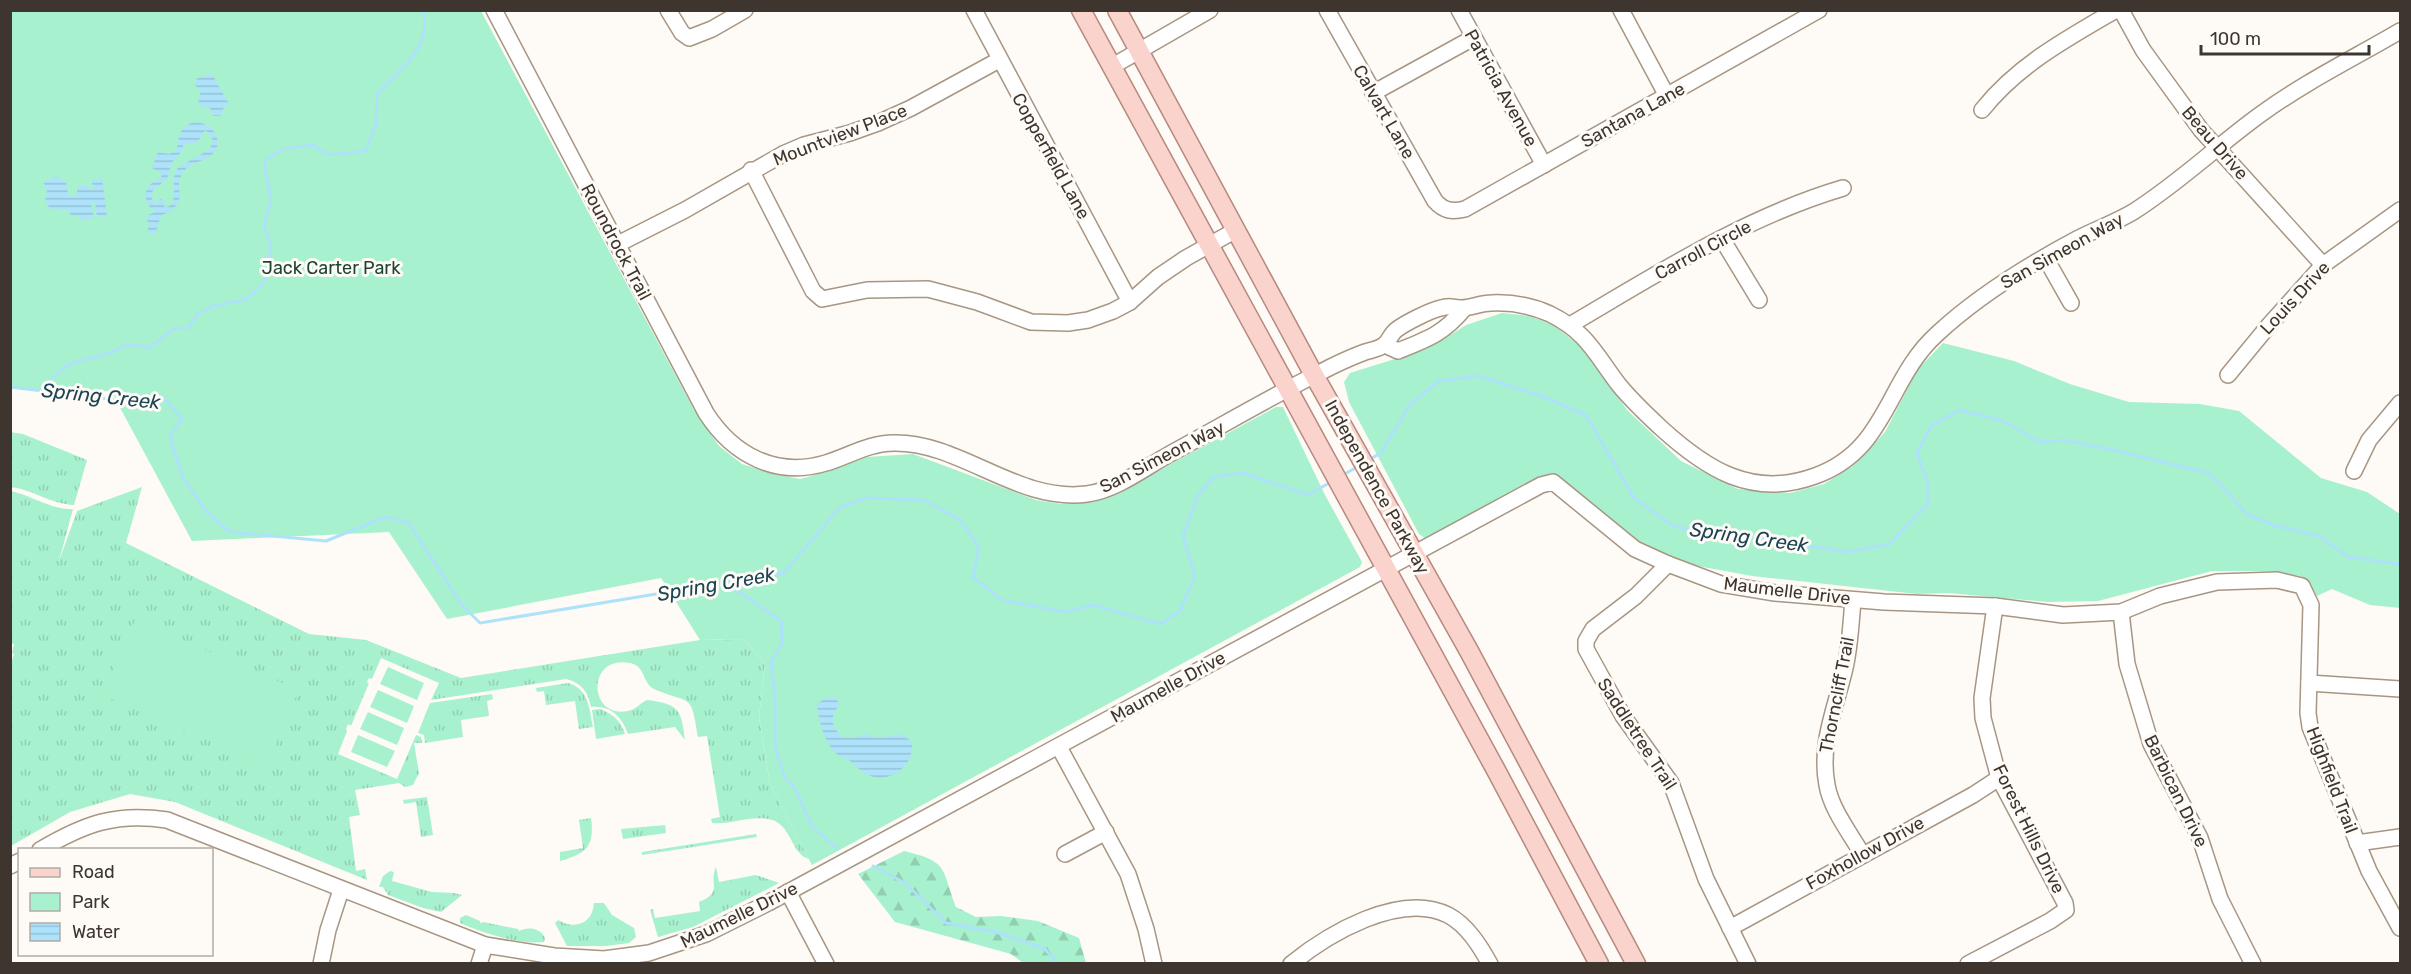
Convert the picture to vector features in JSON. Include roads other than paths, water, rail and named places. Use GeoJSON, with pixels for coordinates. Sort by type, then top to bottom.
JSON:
{"type":"FeatureCollection","features":[{"type":"Feature","properties":{"kind":"main road","name":"Independence Parkway"},"geometry":{"type":"LineString","coordinates":[[1081,10],[1599,963]]}},
{"type":"Feature","properties":{"kind":"main road","name":"Independence Parkway"},"geometry":{"type":"LineString","coordinates":[[1117,10],[1314,375],[1469,651],[1636,963]]}},
{"type":"Feature","properties":{"kind":"street","name":"Roundrock Trail"},"geometry":{"type":"LineString","coordinates":[[494,10],[719,432],[730,444],[756,459]]}},
{"type":"Feature","properties":{"kind":"street"},"geometry":{"type":"LineString","coordinates":[[668,10],[682,33],[689,38],[745,10]]}},
{"type":"Feature","properties":{"kind":"street","name":"Copperfield Lane"},"geometry":{"type":"LineString","coordinates":[[974,10],[1130,302]]}},
{"type":"Feature","properties":{"kind":"street"},"geometry":{"type":"LineString","coordinates":[[1111,67],[1210,10]]}},
{"type":"Feature","properties":{"kind":"street","name":"Calvart Lane"},"geometry":{"type":"LineString","coordinates":[[1327,10],[1435,201],[1445,210]]}},
{"type":"Feature","properties":{"kind":"street","name":"Patricia Avenue"},"geometry":{"type":"LineString","coordinates":[[1459,10],[1544,165]]}},
{"type":"Feature","properties":{"kind":"street"},"geometry":{"type":"LineString","coordinates":[[1621,10],[1667,96]]}},
{"type":"Feature","properties":{"kind":"street","name":"Santana Lane"},"geometry":{"type":"LineString","coordinates":[[1445,210],[1465,209],[1819,10]]}},
{"type":"Feature","properties":{"kind":"street"},"geometry":{"type":"LineString","coordinates":[[1982,110],[2025,65],[2116,10]]}},
{"type":"Feature","properties":{"kind":"street","name":"Beau Drive"},"geometry":{"type":"LineString","coordinates":[[2121,10],[2143,50],[2179,102],[2217,148],[2323,265]]}},
{"type":"Feature","properties":{"kind":"street","name":"San Simeon Way"},"geometry":{"type":"LineString","coordinates":[[756,459],[778,466],[812,466],[830,462],[863,448],[886,443],[912,444],[927,446],[1036,489],[1063,494],[1089,494],[1125,480],[1314,375],[1385,345],[1393,332],[1445,306],[1464,309],[1488,303],[1526,306],[1570,325],[1599,354],[1616,381],[1635,404],[1686,451],[1712,469],[1731,477],[1758,483],[1802,480],[1836,466],[1850,457],[1871,436],[1912,362],[1955,318],[2010,277],[2130,214],[2179,180],[2271,107],[2400,31]]}},
{"type":"Feature","properties":{"kind":"street"},"geometry":{"type":"LineString","coordinates":[[1373,93],[1473,38]]}},
{"type":"Feature","properties":{"kind":"street","name":"Mountview Place"},"geometry":{"type":"LineString","coordinates":[[618,244],[685,210],[751,170],[804,145],[878,123],[911,108],[999,60]]}},
{"type":"Feature","properties":{"kind":"street"},"geometry":{"type":"LineString","coordinates":[[751,170],[813,291],[822,299],[867,290],[927,289],[977,302],[1031,322],[1050,324],[1088,320],[1130,302],[1158,277],[1236,230]]}},
{"type":"Feature","properties":{"kind":"street","name":"Carroll Circle"},"geometry":{"type":"LineString","coordinates":[[1570,325],[1722,239],[1796,203],[1843,188]]}},
{"type":"Feature","properties":{"kind":"street","name":"Louis Drive"},"geometry":{"type":"LineString","coordinates":[[2228,375],[2323,265],[2400,210]]}},
{"type":"Feature","properties":{"kind":"street"},"geometry":{"type":"LineString","coordinates":[[1722,239],[1759,300]]}},
{"type":"Feature","properties":{"kind":"street"},"geometry":{"type":"LineString","coordinates":[[2045,257],[2071,303]]}},
{"type":"Feature","properties":{"kind":"street","name":"San Simeon Way"},"geometry":{"type":"LineString","coordinates":[[1385,345],[1398,351],[1424,340],[1449,327],[1464,309]]}},
{"type":"Feature","properties":{"kind":"street"},"geometry":{"type":"LineString","coordinates":[[2354,471],[2369,440],[2400,403]]}},
{"type":"Feature","properties":{"kind":"street","name":"Maumelle Drive"},"geometry":{"type":"LineString","coordinates":[[42,848],[75,830],[95,823],[125,817],[168,820],[485,945],[584,959],[651,958],[706,934],[788,892],[1541,484],[1553,482],[1561,486],[1604,526],[1635,549],[1701,578],[1740,588],[1853,600],[1995,606],[2063,615],[2121,612],[2160,596],[2217,582],[2277,580],[2302,586]]}},
{"type":"Feature","properties":{"kind":"street","name":"Saddletree Trail"},"geometry":{"type":"LineString","coordinates":[[1668,564],[1636,596],[1593,629],[1586,641],[1586,649],[1623,716],[1671,783],[1706,879],[1748,963]]}},
{"type":"Feature","properties":{"kind":"street","name":"Highfield Trail"},"geometry":{"type":"LineString","coordinates":[[2302,586],[2311,605],[2310,727],[2357,843],[2400,928]]}},
{"type":"Feature","properties":{"kind":"street","name":"Thorncliff Trail"},"geometry":{"type":"LineString","coordinates":[[1853,600],[1849,647],[1826,733],[1824,762],[1830,795],[1862,854]]}},
{"type":"Feature","properties":{"kind":"street","name":"Forest Hills Drive"},"geometry":{"type":"LineString","coordinates":[[1968,963],[2066,910],[2065,903],[2000,778],[1983,718],[1982,698],[1995,606]]}},
{"type":"Feature","properties":{"kind":"street","name":"Barbican Drive"},"geometry":{"type":"LineString","coordinates":[[2121,612],[2127,664],[2151,744],[2200,838],[2220,899],[2253,963]]}},
{"type":"Feature","properties":{"kind":"street"},"geometry":{"type":"LineString","coordinates":[[2309,683],[2400,689]]}},
{"type":"Feature","properties":{"kind":"street"},"geometry":{"type":"LineString","coordinates":[[1059,747],[1128,873],[1139,904],[1154,963]]}},
{"type":"Feature","properties":{"kind":"street","name":"Foxhollow Drive"},"geometry":{"type":"LineString","coordinates":[[1730,927],[1974,795],[2000,778]]}},
{"type":"Feature","properties":{"kind":"street"},"geometry":{"type":"LineString","coordinates":[[1065,854],[1106,831]]}},
{"type":"Feature","properties":{"kind":"street"},"geometry":{"type":"LineString","coordinates":[[2357,843],[2400,837]]}},
{"type":"Feature","properties":{"kind":"street"},"geometry":{"type":"LineString","coordinates":[[321,963],[328,930],[341,890]]}},
{"type":"Feature","properties":{"kind":"street"},"geometry":{"type":"LineString","coordinates":[[788,892],[826,963]]}},
{"type":"Feature","properties":{"kind":"street"},"geometry":{"type":"LineString","coordinates":[[1291,963],[1314,945],[1357,921],[1379,915],[1427,908],[1449,915],[1476,940],[1490,963]]}},
{"type":"Feature","properties":{"kind":"street"},"geometry":{"type":"LineString","coordinates":[[479,963],[485,945]]}},
{"type":"Feature","properties":{"kind":"water"},"geometry":{"type":"Polygon","coordinates":[[[212,74],[229,104],[224,107],[221,116],[213,116],[210,108],[200,106],[198,100],[201,91],[195,85],[197,78],[212,74]]]}},
{"type":"Feature","properties":{"kind":"water"},"geometry":{"type":"Polygon","coordinates":[[[197,122],[213,130],[216,135],[216,150],[182,174],[179,181],[179,202],[170,212],[161,215],[155,235],[147,232],[150,223],[147,221],[148,215],[156,212],[148,204],[146,193],[150,185],[162,176],[160,172],[152,168],[158,152],[169,154],[177,150],[181,131],[191,123],[197,122]],[[205,130],[197,142],[183,144],[183,150],[172,162],[167,179],[153,190],[151,197],[156,205],[161,199],[165,202],[164,208],[171,205],[174,197],[176,171],[180,166],[209,149],[212,137],[205,130]]]}},
{"type":"Feature","properties":{"kind":"water"},"geometry":{"type":"Polygon","coordinates":[[[59,177],[66,182],[68,194],[72,197],[77,193],[77,187],[89,185],[90,189],[93,189],[92,180],[102,178],[107,216],[97,217],[95,203],[91,203],[94,218],[80,220],[80,216],[71,216],[68,210],[51,210],[45,201],[47,191],[43,182],[59,177]]]}},
{"type":"Feature","properties":{"kind":"water"},"geometry":{"type":"Polygon","coordinates":[[[827,697],[835,698],[840,704],[836,708],[833,721],[843,737],[855,738],[865,733],[877,738],[902,734],[912,742],[910,757],[902,769],[882,778],[870,776],[833,751],[823,732],[817,704],[827,697]]]}},
{"type":"Feature","properties":{"kind":"waterway"},"geometry":{"type":"LineString","coordinates":[[44,391],[63,368],[126,346],[149,348],[175,328],[187,329],[198,314],[213,306],[247,299],[265,281],[271,248],[264,225],[271,199],[264,162],[282,149],[313,145],[329,155],[366,151],[376,125],[377,94],[404,67],[419,47],[425,23],[423,10]]}},
{"type":"Feature","properties":{"kind":"waterway","name":"Spring Creek"},"geometry":{"type":"LineString","coordinates":[[1370,459],[1381,453],[1410,404],[1439,381],[1478,376],[1539,395],[1586,415],[1634,498],[1673,526],[1732,538],[1767,539],[1847,552],[1890,544],[1928,503],[1928,483],[1917,453],[1931,426],[1960,410],[2004,421],[2039,442],[2063,440],[2209,473],[2247,514],[2273,525],[2319,536],[2348,557],[2400,564]]}},
{"type":"Feature","properties":{"kind":"waterway","name":"Spring Creek"},"geometry":{"type":"LineString","coordinates":[[10,387],[134,402],[165,399],[182,419],[170,436],[182,476],[207,512],[230,532],[326,541],[385,517],[408,522],[461,604],[480,623],[784,573],[840,507],[866,498],[924,500],[960,520],[979,547],[973,577],[1002,600],[1066,612],[1093,605],[1160,624],[1180,611],[1195,576],[1183,536],[1198,495],[1214,477],[1243,473],[1308,495],[1331,482]]}},
{"type":"Feature","properties":{"kind":"waterway","name":"Spring Creek"},"geometry":{"type":"LineString","coordinates":[[1341,476],[1359,466]]}},
{"type":"Feature","properties":{"kind":"waterway"},"geometry":{"type":"LineString","coordinates":[[726,583],[781,621],[782,643],[771,662],[775,697],[775,742],[778,757],[785,778],[795,788],[811,825],[838,848]]}},
{"type":"Feature","properties":{"kind":"waterway"},"geometry":{"type":"LineString","coordinates":[[873,866],[905,883],[946,923],[996,932],[1045,949],[1058,964]]}},
{"type":"Feature","properties":{"kind":"park label","name":"Jack Carter Park"},"geometry":{"type":"Point","coordinates":[331,268]}}]}
